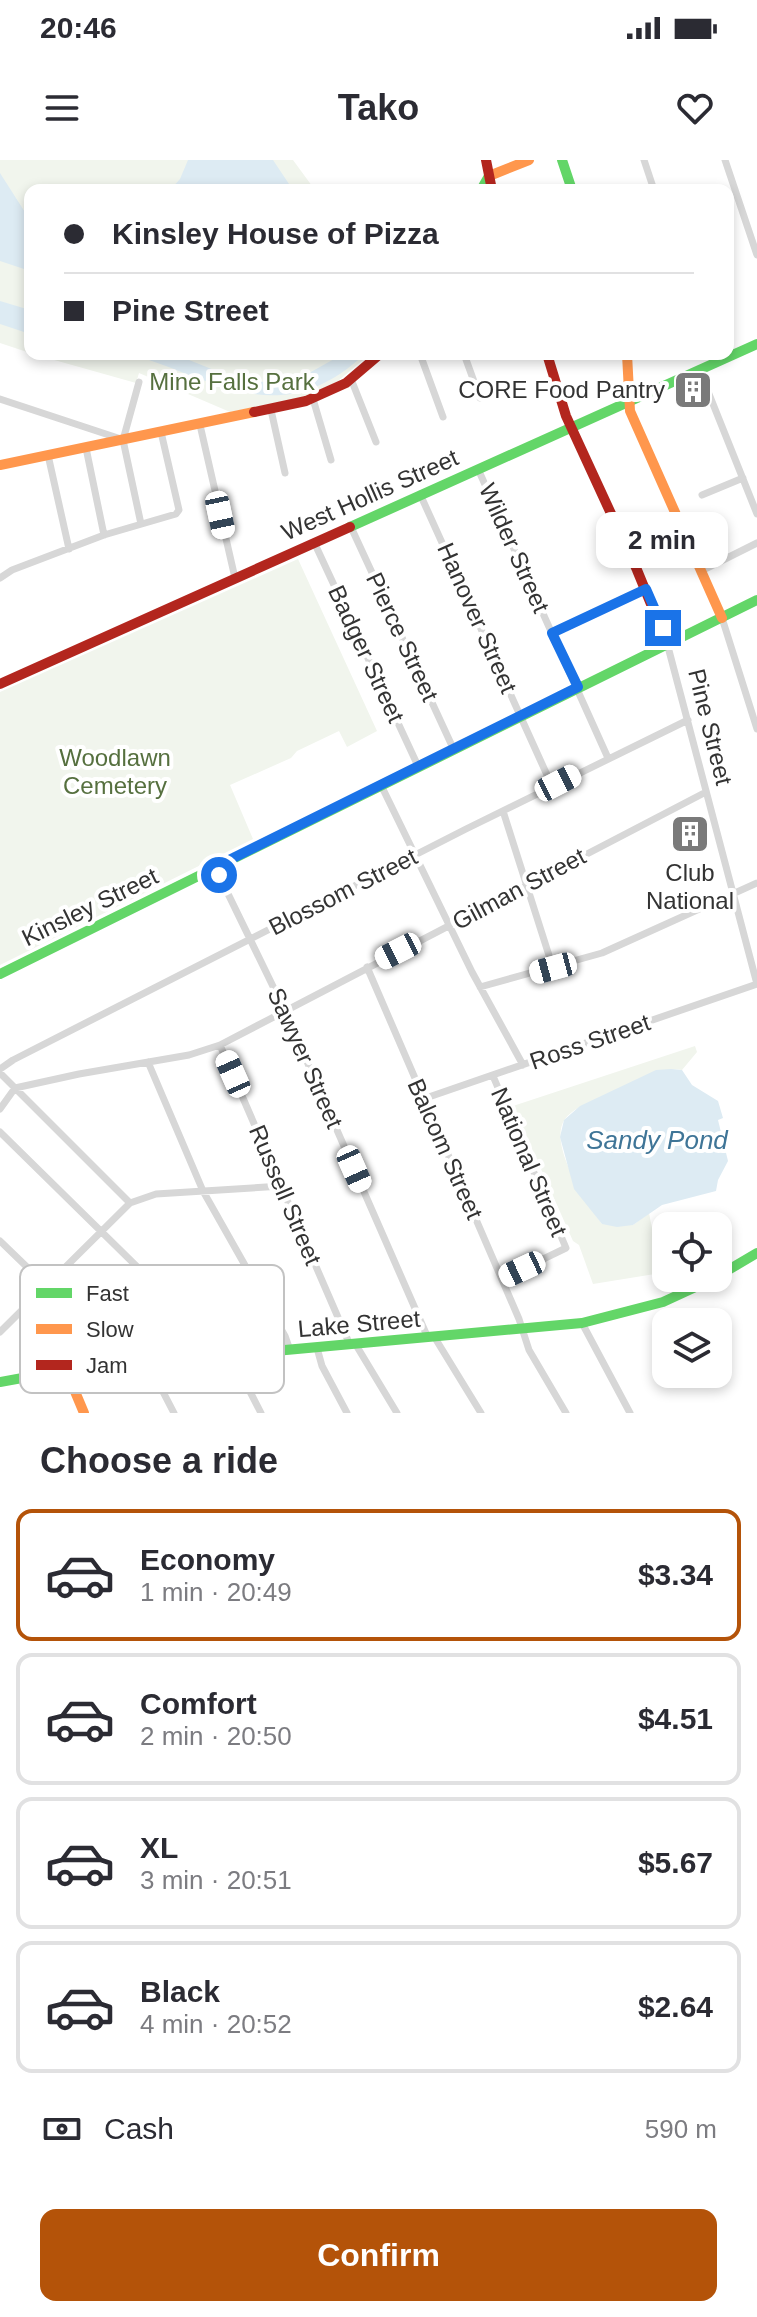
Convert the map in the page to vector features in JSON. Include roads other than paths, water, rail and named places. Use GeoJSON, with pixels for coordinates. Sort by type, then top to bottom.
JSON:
{"type":"FeatureCollection","features":[{"type":"Feature","properties":{"kind":"street"},"geometry":{"type":"LineString","coordinates":[[486,160],[491,184]]}},
{"type":"Feature","properties":{"kind":"street"},"geometry":{"type":"LineString","coordinates":[[484,184],[489,176],[529,160]]}},
{"type":"Feature","properties":{"kind":"street"},"geometry":{"type":"LineString","coordinates":[[562,160],[570,184]]}},
{"type":"Feature","properties":{"kind":"street"},"geometry":{"type":"LineString","coordinates":[[644,160],[652,184]]}},
{"type":"Feature","properties":{"kind":"street"},"geometry":{"type":"LineString","coordinates":[[725,160],[733,184]]}},
{"type":"Feature","properties":{"kind":"street"},"geometry":{"type":"LineString","coordinates":[[734,187],[757,255]]}},
{"type":"Feature","properties":{"kind":"street","name":"West Hollis Street"},"geometry":{"type":"LineString","coordinates":[[734,351],[757,344]]}},
{"type":"Feature","properties":{"kind":"street"},"geometry":{"type":"LineString","coordinates":[[0,465],[313,399],[351,379],[373,360]]}},
{"type":"Feature","properties":{"kind":"street"},"geometry":{"type":"LineString","coordinates":[[422,360],[443,417]]}},
{"type":"Feature","properties":{"kind":"street"},"geometry":{"type":"LineString","coordinates":[[466,360],[480,398]]}},
{"type":"Feature","properties":{"kind":"street","name":"Pine Street"},"geometry":{"type":"LineString","coordinates":[[549,360],[571,427],[646,589],[667,643],[757,984]]}},
{"type":"Feature","properties":{"kind":"street"},"geometry":{"type":"LineString","coordinates":[[627,360],[630,411],[703,570],[722,618],[757,729]]}},
{"type":"Feature","properties":{"kind":"street","name":"West Hollis Street"},"geometry":{"type":"LineString","coordinates":[[0,684],[699,369],[709,360]]}},
{"type":"Feature","properties":{"kind":"street"},"geometry":{"type":"LineString","coordinates":[[699,369],[757,514]]}},
{"type":"Feature","properties":{"kind":"street"},"geometry":{"type":"LineString","coordinates":[[351,379],[376,442]]}},
{"type":"Feature","properties":{"kind":"street"},"geometry":{"type":"LineString","coordinates":[[139,382],[123,440],[141,524]]}},
{"type":"Feature","properties":{"kind":"street"},"geometry":{"type":"LineString","coordinates":[[629,382],[644,393]]}},
{"type":"Feature","properties":{"kind":"street"},"geometry":{"type":"LineString","coordinates":[[0,399],[123,440]]}},
{"type":"Feature","properties":{"kind":"street"},"geometry":{"type":"LineString","coordinates":[[313,399],[331,460]]}},
{"type":"Feature","properties":{"kind":"street"},"geometry":{"type":"LineString","coordinates":[[271,410],[285,473]]}},
{"type":"Feature","properties":{"kind":"street"},"geometry":{"type":"LineString","coordinates":[[200,425],[235,578]]}},
{"type":"Feature","properties":{"kind":"street"},"geometry":{"type":"LineString","coordinates":[[0,578],[12,570],[104,535],[178,512],[161,432]]}},
{"type":"Feature","properties":{"kind":"street"},"geometry":{"type":"LineString","coordinates":[[86,448],[104,535]]}},
{"type":"Feature","properties":{"kind":"street"},"geometry":{"type":"LineString","coordinates":[[48,455],[69,549]]}},
{"type":"Feature","properties":{"kind":"street","name":"Wilder Street"},"geometry":{"type":"LineString","coordinates":[[478,469],[608,758]]}},
{"type":"Feature","properties":{"kind":"street"},"geometry":{"type":"LineString","coordinates":[[702,495],[743,478]]}},
{"type":"Feature","properties":{"kind":"street","name":"Hanover Street"},"geometry":{"type":"LineString","coordinates":[[420,494],[552,786]]}},
{"type":"Feature","properties":{"kind":"street","name":"Pierce Street"},"geometry":{"type":"LineString","coordinates":[[350,525],[453,748]]}},
{"type":"Feature","properties":{"kind":"street","name":"Badger Street"},"geometry":{"type":"LineString","coordinates":[[314,542],[418,766]]}},
{"type":"Feature","properties":{"kind":"street"},"geometry":{"type":"LineString","coordinates":[[703,570],[757,543]]}},
{"type":"Feature","properties":{"kind":"street"},"geometry":{"type":"LineString","coordinates":[[552,633],[646,589]]}},
{"type":"Feature","properties":{"kind":"street","name":"Kinsley Street"},"geometry":{"type":"LineString","coordinates":[[0,974],[757,600]]}},
{"type":"Feature","properties":{"kind":"street","name":"Blossom Street"},"geometry":{"type":"LineString","coordinates":[[0,1071],[13,1060],[250,939],[688,720]]}},
{"type":"Feature","properties":{"kind":"street"},"geometry":{"type":"LineString","coordinates":[[381,785],[449,926],[523,1065]]}},
{"type":"Feature","properties":{"kind":"street","name":"Gilman Street"},"geometry":{"type":"LineString","coordinates":[[15,1088],[189,1055],[220,1045],[706,792]]}},
{"type":"Feature","properties":{"kind":"street"},"geometry":{"type":"LineString","coordinates":[[503,811],[553,968]]}},
{"type":"Feature","properties":{"kind":"street","name":"Sawyer Street"},"geometry":{"type":"LineString","coordinates":[[215,867],[284,1009],[432,1338],[481,1413]]}},
{"type":"Feature","properties":{"kind":"street"},"geometry":{"type":"LineString","coordinates":[[480,987],[602,953],[757,883]]}},
{"type":"Feature","properties":{"kind":"street","name":"Balcom Street"},"geometry":{"type":"LineString","coordinates":[[367,967],[502,1279],[529,1350],[566,1413]]}},
{"type":"Feature","properties":{"kind":"street","name":"Ross Street"},"geometry":{"type":"LineString","coordinates":[[423,1099],[757,984]]}},
{"type":"Feature","properties":{"kind":"street","name":"Russell Street"},"geometry":{"type":"LineString","coordinates":[[220,1045],[353,1345],[397,1413]]}},
{"type":"Feature","properties":{"kind":"street"},"geometry":{"type":"LineString","coordinates":[[148,1062],[203,1191],[245,1265]]}},
{"type":"Feature","properties":{"kind":"street"},"geometry":{"type":"LineString","coordinates":[[0,1071],[130,1203]]}},
{"type":"Feature","properties":{"kind":"street","name":"National Street"},"geometry":{"type":"LineString","coordinates":[[493,1076],[566,1248],[502,1279]]}},
{"type":"Feature","properties":{"kind":"street"},"geometry":{"type":"LineString","coordinates":[[0,1109],[15,1088]]}},
{"type":"Feature","properties":{"kind":"street"},"geometry":{"type":"LineString","coordinates":[[0,1132],[135,1265]]}},
{"type":"Feature","properties":{"kind":"street"},"geometry":{"type":"LineString","coordinates":[[66,1265],[130,1203],[148,1195],[282,1186]]}},
{"type":"Feature","properties":{"kind":"street"},"geometry":{"type":"LineString","coordinates":[[0,1241],[25,1265]]}},
{"type":"Feature","properties":{"kind":"street","name":"Lake Street"},"geometry":{"type":"LineString","coordinates":[[732,1268],[757,1253]]}},
{"type":"Feature","properties":{"kind":"street","name":"Lake Street"},"geometry":{"type":"LineString","coordinates":[[284,1351],[582,1323],[650,1306],[687,1292]]}},
{"type":"Feature","properties":{"kind":"street"},"geometry":{"type":"LineString","coordinates":[[0,1332],[20,1312]]}},
{"type":"Feature","properties":{"kind":"street"},"geometry":{"type":"LineString","coordinates":[[582,1323],[630,1413]]}},
{"type":"Feature","properties":{"kind":"street"},"geometry":{"type":"LineString","coordinates":[[284,1334],[290,1350]]}},
{"type":"Feature","properties":{"kind":"street"},"geometry":{"type":"LineString","coordinates":[[317,1348],[322,1366],[347,1413]]}},
{"type":"Feature","properties":{"kind":"street","name":"Lake Street"},"geometry":{"type":"LineString","coordinates":[[0,1382],[20,1378]]}},
{"type":"Feature","properties":{"kind":"street"},"geometry":{"type":"LineString","coordinates":[[74,1393],[84,1413]]}},
{"type":"Feature","properties":{"kind":"street"},"geometry":{"type":"LineString","coordinates":[[164,1393],[174,1413]]}},
{"type":"Feature","properties":{"kind":"street"},"geometry":{"type":"LineString","coordinates":[[251,1393],[261,1413]]}},
{"type":"Feature","properties":{"kind":"water"},"geometry":{"type":"Polygon","coordinates":[[[188,160],[273,160],[289,184],[175,184],[188,160]]]}},
{"type":"Feature","properties":{"kind":"water"},"geometry":{"type":"Polygon","coordinates":[[[0,173],[24,211],[24,269],[0,261],[0,173]]]}},
{"type":"Feature","properties":{"kind":"water"},"geometry":{"type":"Polygon","coordinates":[[[0,301],[24,308],[24,332],[0,324],[0,301]]]}},
{"type":"Feature","properties":{"kind":"water"},"geometry":{"type":"Polygon","coordinates":[[[148,360],[189,360],[239,380],[279,383],[302,377],[332,360],[357,360],[335,377],[306,390],[278,395],[222,387],[148,360]]]}},
{"type":"Feature","properties":{"kind":"water","name":"Sandy Pond"},"geometry":{"type":"Polygon","coordinates":[[[656,1070],[682,1070],[692,1085],[718,1101],[723,1118],[718,1120],[728,1161],[716,1191],[662,1205],[633,1225],[617,1227],[602,1224],[574,1189],[560,1137],[564,1120],[580,1106],[656,1070]]]}},
{"type":"Feature","properties":{"kind":"place","name":"CORE Food Pantry"},"geometry":{"type":"Point","coordinates":[693,390]}},
{"type":"Feature","properties":{"kind":"place","name":"Club National"},"geometry":{"type":"Point","coordinates":[690,834]}},
{"type":"Feature","properties":{"kind":"park label","name":"Mine Falls Park"},"geometry":{"type":"Point","coordinates":[232,382]}},
{"type":"Feature","properties":{"kind":"park label","name":"Woodlawn Cemetery"},"geometry":{"type":"Point","coordinates":[115,772]}}]}
